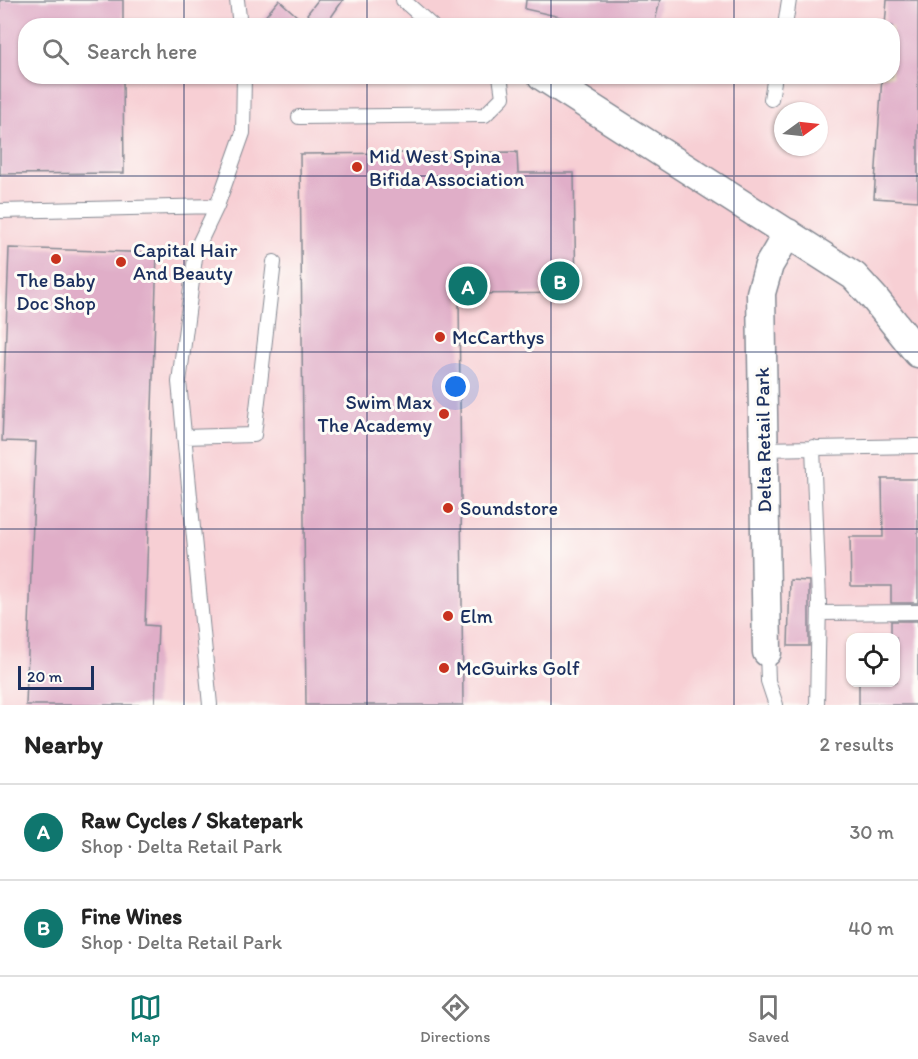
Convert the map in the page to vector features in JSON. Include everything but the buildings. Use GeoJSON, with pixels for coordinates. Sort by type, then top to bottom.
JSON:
{"type":"FeatureCollection","features":[{"type":"Feature","properties":{"kind":"street"},"geometry":{"type":"LineString","coordinates":[[555,84],[854,276],[918,353]]}},
{"type":"Feature","properties":{"kind":"street","name":"Delta Retail Park"},"geometry":{"type":"LineString","coordinates":[[767,652],[761,293],[769,265],[788,233]]}},
{"type":"Feature","properties":{"kind":"lane"},"geometry":{"type":"LineString","coordinates":[[237,0],[239,18]]}},
{"type":"Feature","properties":{"kind":"lane"},"geometry":{"type":"LineString","coordinates":[[403,0],[423,18]]}},
{"type":"Feature","properties":{"kind":"lane"},"geometry":{"type":"LineString","coordinates":[[786,18],[789,0]]}},
{"type":"Feature","properties":{"kind":"lane"},"geometry":{"type":"LineString","coordinates":[[210,705],[179,382],[196,250],[217,206],[243,133],[244,84]]}},
{"type":"Feature","properties":{"kind":"lane"},"geometry":{"type":"LineString","coordinates":[[299,117],[485,115],[503,97],[501,84]]}},
{"type":"Feature","properties":{"kind":"lane"},"geometry":{"type":"LineString","coordinates":[[771,99],[774,84]]}},
{"type":"Feature","properties":{"kind":"lane"},"geometry":{"type":"LineString","coordinates":[[0,211],[217,206]]}},
{"type":"Feature","properties":{"kind":"lane"},"geometry":{"type":"LineString","coordinates":[[184,437],[254,435],[274,262]]}},
{"type":"Feature","properties":{"kind":"lane"},"geometry":{"type":"LineString","coordinates":[[763,449],[918,446]]}},
{"type":"Feature","properties":{"kind":"lane"},"geometry":{"type":"LineString","coordinates":[[813,447],[819,613],[817,705]]}},
{"type":"Feature","properties":{"kind":"lane"},"geometry":{"type":"LineString","coordinates":[[819,613],[918,612]]}},
{"type":"Feature","properties":{"kind":"lane"},"geometry":{"type":"LineString","coordinates":[[767,652],[768,681],[776,705]]}},
{"type":"Feature","properties":{"kind":"shaded area"},"geometry":{"type":"Polygon","coordinates":[[[0,0],[918,0],[918,705],[0,705],[0,0]]]}},
{"type":"Feature","properties":{"kind":"place","name":"Mid West Spina Bifida Association"},"geometry":{"type":"Point","coordinates":[357,167]}},
{"type":"Feature","properties":{"kind":"place","name":"The Baby Doc Shop"},"geometry":{"type":"Point","coordinates":[56,259]}},
{"type":"Feature","properties":{"kind":"place","name":"Capital Hair And Beauty"},"geometry":{"type":"Point","coordinates":[121,262]}},
{"type":"Feature","properties":{"kind":"place","name":"Fine Wines"},"geometry":{"type":"Point","coordinates":[560,281]}},
{"type":"Feature","properties":{"kind":"place","name":"Raw Cycles / Skatepark"},"geometry":{"type":"Point","coordinates":[468,286]}},
{"type":"Feature","properties":{"kind":"place","name":"McCarthys"},"geometry":{"type":"Point","coordinates":[440,337]}},
{"type":"Feature","properties":{"kind":"place","name":"Swim Max The Academy"},"geometry":{"type":"Point","coordinates":[444,414]}},
{"type":"Feature","properties":{"kind":"place","name":"Soundstore"},"geometry":{"type":"Point","coordinates":[448,508]}},
{"type":"Feature","properties":{"kind":"place","name":"Elm"},"geometry":{"type":"Point","coordinates":[448,616]}},
{"type":"Feature","properties":{"kind":"place","name":"McGuirks Golf"},"geometry":{"type":"Point","coordinates":[444,668]}}]}
